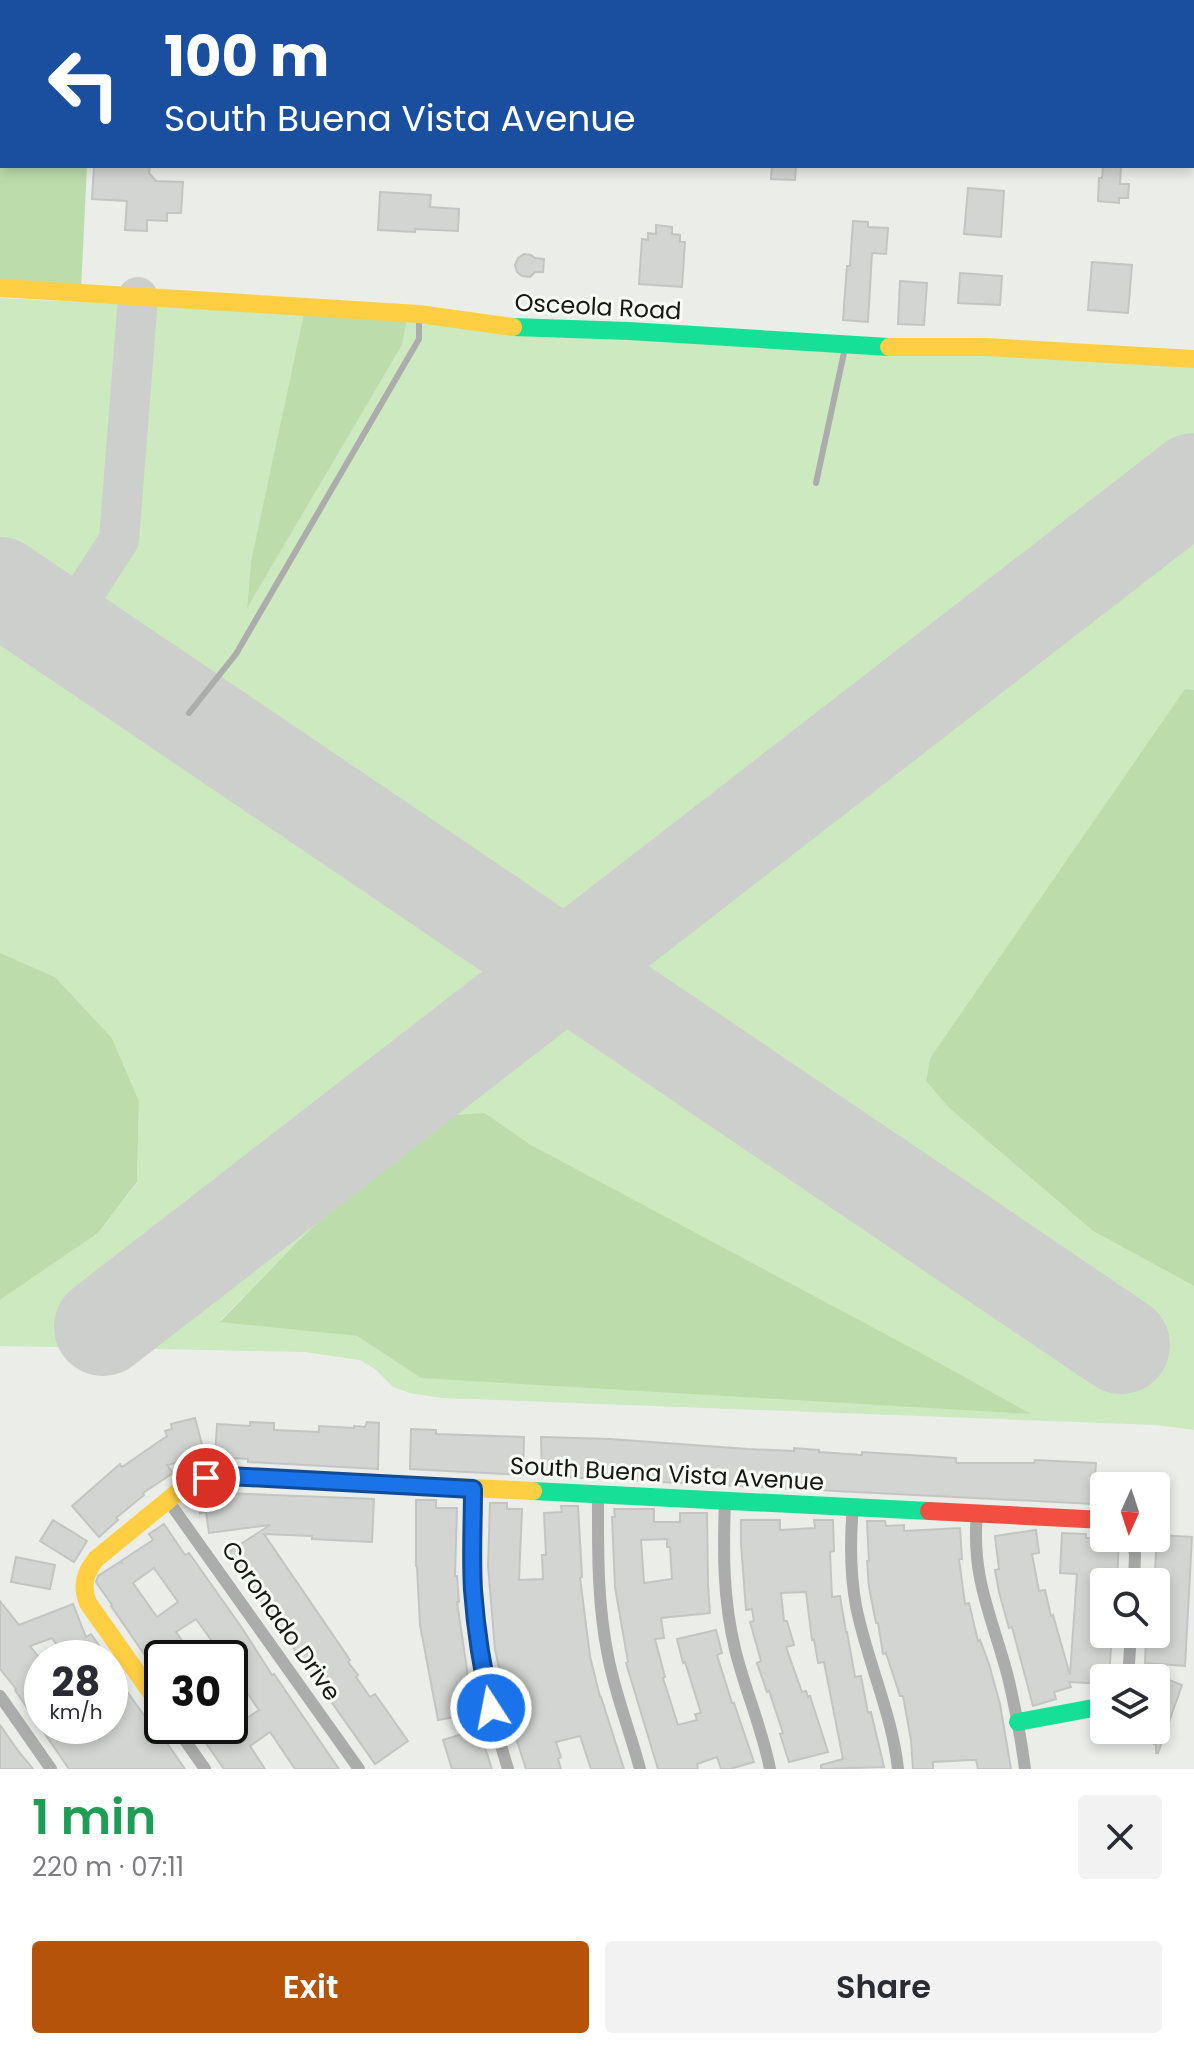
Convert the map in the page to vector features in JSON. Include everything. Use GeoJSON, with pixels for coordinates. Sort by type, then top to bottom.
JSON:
{"type":"FeatureCollection","features":[{"type":"Feature","properties":{"kind":"street","name":"Osceola Road"},"geometry":{"type":"LineString","coordinates":[[0,288],[419,314],[504,327],[1194,359]]}},
{"type":"Feature","properties":{"kind":"street","name":"South Buena Vista Avenue"},"geometry":{"type":"LineString","coordinates":[[144,1682],[88,1603],[84,1588],[87,1570],[167,1499],[189,1483],[206,1478],[229,1476],[1090,1519]]}},
{"type":"Feature","properties":{"kind":"street"},"geometry":{"type":"LineString","coordinates":[[473,1489],[472,1558],[476,1622],[491,1708],[508,1769]]}},
{"type":"Feature","properties":{"kind":"street"},"geometry":{"type":"LineString","coordinates":[[598,1495],[597,1580],[603,1626],[615,1688],[640,1769]]}},
{"type":"Feature","properties":{"kind":"street","name":"Coronado Drive"},"geometry":{"type":"LineString","coordinates":[[167,1499],[359,1769]]}},
{"type":"Feature","properties":{"kind":"street"},"geometry":{"type":"LineString","coordinates":[[725,1501],[723,1557],[729,1619],[770,1769]]}},
{"type":"Feature","properties":{"kind":"street"},"geometry":{"type":"LineString","coordinates":[[853,1507],[850,1555],[856,1607],[892,1732],[898,1769]]}},
{"type":"Feature","properties":{"kind":"street"},"geometry":{"type":"LineString","coordinates":[[977,1513],[975,1548],[979,1578],[1007,1675],[1025,1769]]}},
{"type":"Feature","properties":{"kind":"street"},"geometry":{"type":"LineString","coordinates":[[0,1696],[51,1769]]}},
{"type":"Feature","properties":{"kind":"street"},"geometry":{"type":"LineString","coordinates":[[1018,1722],[1090,1709]]}},
{"type":"Feature","properties":{"kind":"street"},"geometry":{"type":"LineString","coordinates":[[188,1744],[205,1769]]}},
{"type":"Feature","properties":{"kind":"lane"},"geometry":{"type":"LineString","coordinates":[[189,713],[236,654],[419,339],[419,314]]}},
{"type":"Feature","properties":{"kind":"lane"},"geometry":{"type":"LineString","coordinates":[[816,483],[846,344]]}},
{"type":"Feature","properties":{"kind":"green space"},"geometry":{"type":"Polygon","coordinates":[[[0,168],[87,168],[81,289],[0,285],[0,168]]]}},
{"type":"Feature","properties":{"kind":"green space"},"geometry":{"type":"Polygon","coordinates":[[[0,298],[304,313],[251,561],[247,606],[402,345],[407,320],[1194,367],[1194,690],[1185,690],[930,1058],[926,1081],[949,1108],[1093,1231],[1194,1286],[1194,1430],[1157,1425],[442,1398],[393,1387],[375,1369],[360,1360],[304,1352],[0,1346],[0,1300],[98,1233],[137,1183],[139,1101],[112,1038],[55,977],[0,953],[0,298]],[[485,1113],[430,1116],[297,1242],[220,1321],[357,1336],[421,1378],[531,1145],[485,1113]]]}},
{"type":"Feature","properties":{"kind":"green space"},"geometry":{"type":"Polygon","coordinates":[[[304,313],[407,320],[402,345],[247,608],[251,561],[304,313]]]}},
{"type":"Feature","properties":{"kind":"green space"},"geometry":{"type":"Polygon","coordinates":[[[1185,689],[1194,690],[1194,1286],[1093,1231],[949,1108],[926,1081],[930,1058],[1185,689]]]}},
{"type":"Feature","properties":{"kind":"green space"},"geometry":{"type":"Polygon","coordinates":[[[0,953],[55,977],[112,1038],[139,1101],[137,1182],[98,1233],[0,1300],[0,953]]]}},
{"type":"Feature","properties":{"kind":"green space"},"geometry":{"type":"Polygon","coordinates":[[[485,1113],[531,1145],[1031,1414],[421,1378],[357,1336],[220,1322],[297,1242],[430,1116],[485,1113]]]}},
{"type":"Feature","properties":{"kind":"building"},"geometry":{"type":"Polygon","coordinates":[[[94,168],[150,168],[149,173],[156,181],[183,182],[181,213],[167,213],[167,221],[147,220],[147,231],[125,230],[127,201],[92,199],[94,168]]]}},
{"type":"Feature","properties":{"kind":"building"},"geometry":{"type":"Polygon","coordinates":[[[772,168],[796,168],[795,180],[771,179],[772,168]]]}},
{"type":"Feature","properties":{"kind":"building"},"geometry":{"type":"Polygon","coordinates":[[[1103,168],[1121,168],[1120,184],[1129,184],[1128,198],[1119,198],[1119,203],[1098,201],[1099,178],[1102,178],[1103,168]]]}},
{"type":"Feature","properties":{"kind":"building"},"geometry":{"type":"Polygon","coordinates":[[[968,188],[1004,191],[1001,237],[964,234],[968,188]]]}},
{"type":"Feature","properties":{"kind":"building"},"geometry":{"type":"Polygon","coordinates":[[[380,192],[431,195],[430,207],[459,209],[458,231],[378,230],[380,192]]]}},
{"type":"Feature","properties":{"kind":"building"},"geometry":{"type":"Polygon","coordinates":[[[853,221],[868,222],[868,227],[888,228],[886,254],[872,253],[868,322],[843,320],[853,221]]]}},
{"type":"Feature","properties":{"kind":"building"},"geometry":{"type":"Polygon","coordinates":[[[656,225],[672,227],[672,234],[680,235],[680,242],[685,242],[682,287],[639,284],[642,239],[648,240],[648,233],[656,234],[656,225]]]}},
{"type":"Feature","properties":{"kind":"building"},"geometry":{"type":"Polygon","coordinates":[[[524,254],[544,259],[543,272],[535,272],[530,277],[517,272],[515,265],[524,254]]]}},
{"type":"Feature","properties":{"kind":"building"},"geometry":{"type":"Polygon","coordinates":[[[1092,262],[1132,265],[1128,313],[1088,310],[1092,262]]]}},
{"type":"Feature","properties":{"kind":"building"},"geometry":{"type":"Polygon","coordinates":[[[960,273],[1002,276],[1000,305],[958,303],[960,273]]]}},
{"type":"Feature","properties":{"kind":"building"},"geometry":{"type":"Polygon","coordinates":[[[900,281],[927,283],[924,325],[898,324],[900,281]]]}},
{"type":"Feature","properties":{"kind":"building"},"geometry":{"type":"Polygon","coordinates":[[[195,1418],[205,1456],[167,1465],[173,1473],[143,1493],[99,1537],[72,1506],[120,1464],[122,1467],[167,1436],[165,1431],[172,1429],[171,1424],[195,1418]]]}},
{"type":"Feature","properties":{"kind":"building"},"geometry":{"type":"Polygon","coordinates":[[[250,1422],[274,1423],[274,1430],[319,1432],[319,1426],[354,1428],[365,1427],[367,1422],[379,1423],[378,1469],[248,1462],[248,1459],[215,1457],[217,1424],[250,1426],[250,1422]]]}},
{"type":"Feature","properties":{"kind":"building"},"geometry":{"type":"Polygon","coordinates":[[[411,1429],[436,1430],[436,1434],[524,1437],[523,1475],[410,1469],[411,1429]]]}},
{"type":"Feature","properties":{"kind":"building"},"geometry":{"type":"Polygon","coordinates":[[[541,1437],[794,1451],[794,1448],[862,1455],[862,1452],[956,1458],[956,1463],[1034,1463],[1035,1460],[1096,1463],[1095,1472],[1090,1472],[1090,1504],[542,1476],[541,1437]]]}},
{"type":"Feature","properties":{"kind":"building"},"geometry":{"type":"Polygon","coordinates":[[[226,1493],[374,1499],[372,1542],[264,1534],[350,1660],[348,1662],[358,1675],[356,1677],[370,1697],[375,1694],[408,1741],[375,1764],[227,1553],[270,1525],[209,1533],[206,1512],[200,1513],[198,1497],[226,1493]]]}},
{"type":"Feature","properties":{"kind":"building"},"geometry":{"type":"Polygon","coordinates":[[[416,1500],[436,1500],[436,1508],[457,1508],[457,1602],[476,1713],[438,1720],[420,1625],[416,1500]]]}},
{"type":"Feature","properties":{"kind":"building"},"geometry":{"type":"Polygon","coordinates":[[[490,1503],[507,1503],[507,1509],[522,1509],[519,1580],[543,1579],[542,1555],[546,1555],[544,1513],[562,1512],[561,1506],[578,1506],[580,1578],[590,1656],[624,1769],[591,1769],[580,1736],[556,1742],[561,1769],[526,1769],[510,1719],[495,1649],[488,1566],[490,1503]]]}},
{"type":"Feature","properties":{"kind":"building"},"geometry":{"type":"Polygon","coordinates":[[[614,1509],[654,1509],[654,1522],[680,1522],[680,1513],[707,1513],[710,1613],[661,1618],[664,1638],[655,1639],[678,1725],[697,1720],[695,1714],[701,1713],[677,1639],[716,1630],[722,1653],[717,1655],[754,1762],[721,1769],[717,1757],[697,1764],[698,1769],[658,1769],[626,1663],[615,1587],[612,1517],[615,1517],[614,1509]],[[667,1539],[641,1540],[644,1583],[672,1579],[670,1547],[667,1547],[667,1539]]]}},
{"type":"Feature","properties":{"kind":"building"},"geometry":{"type":"Polygon","coordinates":[[[53,1520],[87,1541],[74,1562],[40,1541],[53,1520]]]}},
{"type":"Feature","properties":{"kind":"building"},"geometry":{"type":"Polygon","coordinates":[[[741,1520],[780,1520],[780,1530],[815,1528],[814,1520],[833,1520],[834,1551],[830,1552],[832,1597],[840,1596],[855,1677],[861,1676],[884,1767],[821,1769],[821,1765],[843,1759],[824,1662],[818,1663],[812,1640],[806,1592],[781,1593],[784,1621],[787,1621],[794,1645],[786,1647],[802,1692],[806,1691],[810,1696],[828,1752],[789,1762],[780,1734],[783,1733],[757,1663],[761,1661],[750,1622],[754,1621],[752,1609],[746,1610],[741,1520]]]}},
{"type":"Feature","properties":{"kind":"building"},"geometry":{"type":"Polygon","coordinates":[[[867,1521],[885,1521],[886,1526],[904,1525],[904,1531],[960,1528],[962,1559],[959,1559],[965,1604],[969,1603],[978,1641],[989,1664],[1000,1704],[1011,1769],[978,1769],[976,1760],[971,1760],[933,1762],[933,1769],[913,1769],[903,1696],[900,1696],[886,1653],[883,1654],[869,1587],[867,1521]]]}},
{"type":"Feature","properties":{"kind":"building"},"geometry":{"type":"Polygon","coordinates":[[[164,1524],[185,1555],[189,1553],[339,1769],[295,1769],[270,1732],[250,1746],[265,1769],[224,1769],[207,1744],[248,1744],[248,1717],[259,1710],[248,1694],[248,1640],[211,1640],[196,1619],[176,1632],[182,1640],[144,1640],[144,1654],[96,1582],[98,1576],[120,1562],[123,1564],[121,1561],[153,1540],[149,1534],[164,1524]],[[154,1568],[133,1583],[157,1617],[178,1602],[154,1568]]]}},
{"type":"Feature","properties":{"kind":"building"},"geometry":{"type":"Polygon","coordinates":[[[1036,1530],[1039,1553],[1032,1554],[1039,1591],[1045,1590],[1070,1675],[1077,1574],[1060,1573],[1062,1533],[1086,1534],[1086,1538],[1090,1538],[1090,1552],[1118,1552],[1118,1568],[1090,1568],[1090,1648],[1111,1648],[1110,1664],[1090,1664],[1090,1683],[1069,1682],[1071,1687],[1054,1692],[1056,1699],[1033,1706],[1012,1627],[1009,1628],[999,1592],[995,1570],[999,1569],[995,1536],[1036,1530]]]}},
{"type":"Feature","properties":{"kind":"building"},"geometry":{"type":"Polygon","coordinates":[[[1170,1536],[1192,1537],[1185,1666],[1145,1663],[1146,1648],[1170,1648],[1170,1568],[1155,1568],[1156,1552],[1170,1552],[1170,1536]]]}},
{"type":"Feature","properties":{"kind":"building"},"geometry":{"type":"Polygon","coordinates":[[[16,1557],[55,1565],[50,1589],[11,1582],[16,1557]]]}},
{"type":"Feature","properties":{"kind":"building"},"geometry":{"type":"Polygon","coordinates":[[[0,1601],[19,1625],[73,1604],[86,1637],[91,1634],[95,1640],[24,1640],[24,1703],[0,1669],[0,1601]]]}},
{"type":"Feature","properties":{"kind":"building"},"geometry":{"type":"Polygon","coordinates":[[[1170,1680],[1182,1685],[1170,1719],[1170,1680]]]}},
{"type":"Feature","properties":{"kind":"building"},"geometry":{"type":"Polygon","coordinates":[[[128,1693],[144,1715],[144,1744],[168,1744],[185,1769],[69,1769],[52,1744],[128,1744],[128,1693]]]}},
{"type":"Feature","properties":{"kind":"building"},"geometry":{"type":"Polygon","coordinates":[[[0,1725],[19,1752],[33,1769],[0,1769],[0,1725]]]}},
{"type":"Feature","properties":{"kind":"building"},"geometry":{"type":"Polygon","coordinates":[[[479,1729],[492,1769],[452,1769],[443,1740],[479,1729]]]}},
{"type":"Feature","properties":{"kind":"taxiway"},"geometry":{"type":"LineString","coordinates":[[62,628],[119,540],[138,297]]}},
{"type":"Feature","properties":{"kind":"runway"},"geometry":{"type":"LineString","coordinates":[[103,1327],[1194,482]]}},
{"type":"Feature","properties":{"kind":"runway"},"geometry":{"type":"LineString","coordinates":[[0,586],[1121,1345]]}},
{"type":"Feature","properties":{"kind":"traffic: fast"},"geometry":{"type":"LineString","coordinates":[[513,327],[889,347]]}},
{"type":"Feature","properties":{"kind":"traffic: fast"},"geometry":{"type":"LineString","coordinates":[[533,1491],[929,1511]]}},
{"type":"Feature","properties":{"kind":"traffic: fast"},"geometry":{"type":"LineString","coordinates":[[1018,1722],[1090,1709]]}},
{"type":"Feature","properties":{"kind":"traffic: slow"},"geometry":{"type":"LineString","coordinates":[[0,288],[419,314],[513,327]]}},
{"type":"Feature","properties":{"kind":"traffic: slow"},"geometry":{"type":"LineString","coordinates":[[889,347],[986,347],[1194,359]]}},
{"type":"Feature","properties":{"kind":"traffic: slow"},"geometry":{"type":"LineString","coordinates":[[144,1682],[88,1603],[87,1575],[96,1559],[189,1483],[229,1476],[533,1491]]}},
{"type":"Feature","properties":{"kind":"traffic: jam"},"geometry":{"type":"LineString","coordinates":[[929,1511],[1090,1519]]}},
{"type":"Feature","properties":{"kind":"route"},"geometry":{"type":"LineString","coordinates":[[206,1478],[229,1476],[473,1489],[473,1592],[491,1708]]}}]}
